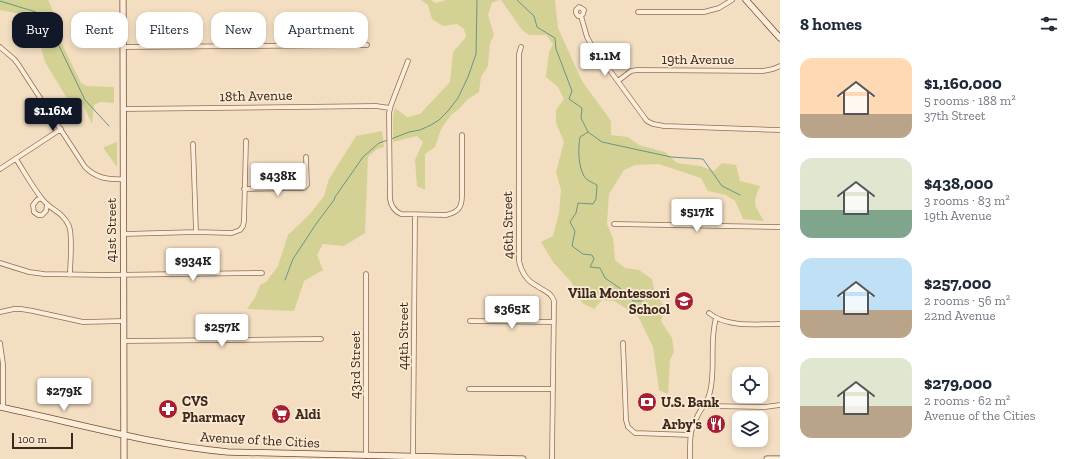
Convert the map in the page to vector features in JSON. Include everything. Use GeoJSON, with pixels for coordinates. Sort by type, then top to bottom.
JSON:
{"type":"FeatureCollection","features":[{"type":"Feature","properties":{"kind":"main road","name":"41st Street"},"geometry":{"type":"LineString","coordinates":[[122,0],[122,12]]}},
{"type":"Feature","properties":{"kind":"main road"},"geometry":{"type":"LineString","coordinates":[[746,0],[780,38]]}},
{"type":"Feature","properties":{"kind":"main road","name":"41st Street"},"geometry":{"type":"LineString","coordinates":[[123,48],[124,459]]}},
{"type":"Feature","properties":{"kind":"main road","name":"Avenue of the Cities"},"geometry":{"type":"LineString","coordinates":[[2,407],[186,447],[228,452],[398,458],[523,459]]}},
{"type":"Feature","properties":{"kind":"main road"},"geometry":{"type":"LineString","coordinates":[[767,459],[780,459]]}},
{"type":"Feature","properties":{"kind":"street"},"geometry":{"type":"LineString","coordinates":[[638,12],[704,12],[719,8],[732,0]]}},
{"type":"Feature","properties":{"kind":"street"},"geometry":{"type":"LineString","coordinates":[[581,16],[587,37],[592,46],[647,121],[664,126],[780,130]]}},
{"type":"Feature","properties":{"kind":"street"},"geometry":{"type":"LineString","coordinates":[[128,48],[274,46]]}},
{"type":"Feature","properties":{"kind":"street"},"geometry":{"type":"LineString","coordinates":[[0,47],[14,58],[85,167],[92,173],[103,178],[123,179]]}},
{"type":"Feature","properties":{"kind":"street","name":"46th Street"},"geometry":{"type":"LineString","coordinates":[[521,47],[519,54],[519,261],[523,273],[529,280],[549,293],[553,298],[552,459]]}},
{"type":"Feature","properties":{"kind":"street"},"geometry":{"type":"LineString","coordinates":[[408,61],[390,108],[390,199],[392,207],[396,212],[415,215],[446,215],[456,212],[462,202],[462,135]]}},
{"type":"Feature","properties":{"kind":"street","name":"19th Avenue"},"geometry":{"type":"LineString","coordinates":[[618,81],[631,72],[637,70],[763,71],[780,66]]}},
{"type":"Feature","properties":{"kind":"street","name":"18th Avenue"},"geometry":{"type":"LineString","coordinates":[[123,109],[376,106],[390,108]]}},
{"type":"Feature","properties":{"kind":"street"},"geometry":{"type":"LineString","coordinates":[[0,169],[60,129]]}},
{"type":"Feature","properties":{"kind":"street"},"geometry":{"type":"LineString","coordinates":[[124,234],[196,232],[232,233],[240,230],[244,221],[246,141]]}},
{"type":"Feature","properties":{"kind":"street"},"geometry":{"type":"LineString","coordinates":[[193,144],[196,232]]}},
{"type":"Feature","properties":{"kind":"street"},"geometry":{"type":"LineString","coordinates":[[244,189],[300,188],[306,186],[306,157]]}},
{"type":"Feature","properties":{"kind":"street"},"geometry":{"type":"LineString","coordinates":[[16,159],[41,198],[47,205],[60,214],[69,226],[70,275]]}},
{"type":"Feature","properties":{"kind":"street"},"geometry":{"type":"LineString","coordinates":[[41,198],[33,205],[34,212],[38,215],[42,215],[46,211],[47,205]]}},
{"type":"Feature","properties":{"kind":"street","name":"44th Street"},"geometry":{"type":"LineString","coordinates":[[413,457],[415,215]]}},
{"type":"Feature","properties":{"kind":"street"},"geometry":{"type":"LineString","coordinates":[[614,224],[780,227]]}},
{"type":"Feature","properties":{"kind":"street"},"geometry":{"type":"LineString","coordinates":[[0,263],[29,272],[70,275],[262,273]]}},
{"type":"Feature","properties":{"kind":"street","name":"43rd Street"},"geometry":{"type":"LineString","coordinates":[[366,274],[366,456]]}},
{"type":"Feature","properties":{"kind":"street"},"geometry":{"type":"LineString","coordinates":[[0,312],[21,309],[83,322],[124,322]]}},
{"type":"Feature","properties":{"kind":"street"},"geometry":{"type":"LineString","coordinates":[[709,314],[726,322],[737,324],[780,324]]}},
{"type":"Feature","properties":{"kind":"street"},"geometry":{"type":"LineString","coordinates":[[690,459],[692,426],[709,396],[712,383],[713,333],[716,318]]}},
{"type":"Feature","properties":{"kind":"street"},"geometry":{"type":"LineString","coordinates":[[470,321],[554,322]]}},
{"type":"Feature","properties":{"kind":"street"},"geometry":{"type":"LineString","coordinates":[[124,341],[321,339]]}},
{"type":"Feature","properties":{"kind":"street"},"geometry":{"type":"LineString","coordinates":[[0,343],[3,364],[2,407]]}},
{"type":"Feature","properties":{"kind":"street"},"geometry":{"type":"LineString","coordinates":[[623,343],[626,420],[628,428],[635,433],[691,436]]}},
{"type":"Feature","properties":{"kind":"street"},"geometry":{"type":"LineString","coordinates":[[469,389],[553,389]]}},
{"type":"Feature","properties":{"kind":"street"},"geometry":{"type":"LineString","coordinates":[[705,404],[709,406],[765,407],[780,405]]}},
{"type":"Feature","properties":{"kind":"shaded area"},"geometry":{"type":"Polygon","coordinates":[[[0,0],[48,0],[53,12],[12,12],[0,10],[0,0]]]}},
{"type":"Feature","properties":{"kind":"shaded area"},"geometry":{"type":"Polygon","coordinates":[[[421,0],[431,0],[436,3],[446,0],[499,0],[492,3],[488,15],[494,35],[490,43],[488,66],[481,77],[479,92],[468,99],[451,115],[441,129],[435,147],[425,154],[425,190],[417,186],[415,160],[423,142],[417,136],[393,142],[393,115],[395,108],[407,117],[420,114],[450,82],[453,52],[466,37],[464,29],[457,24],[443,26],[432,19],[428,5],[421,0]]]}},
{"type":"Feature","properties":{"kind":"shaded area"},"geometry":{"type":"Polygon","coordinates":[[[501,0],[555,0],[558,28],[582,81],[611,121],[611,135],[628,137],[639,145],[665,152],[677,163],[700,166],[714,171],[722,163],[736,165],[740,181],[760,186],[755,204],[764,221],[742,219],[743,218],[735,201],[726,195],[708,191],[701,178],[659,164],[635,165],[624,170],[609,194],[607,224],[613,238],[615,260],[625,268],[639,270],[652,279],[654,289],[665,309],[661,321],[672,338],[674,352],[670,360],[668,394],[659,390],[653,347],[638,316],[614,301],[602,300],[594,309],[582,303],[572,283],[553,262],[541,242],[553,236],[559,213],[561,190],[556,172],[564,142],[556,123],[556,110],[564,99],[558,87],[546,77],[549,52],[553,44],[546,35],[529,35],[522,30],[501,0]]]}},
{"type":"Feature","properties":{"kind":"shaded area"},"geometry":{"type":"Polygon","coordinates":[[[63,46],[81,83],[87,86],[114,87],[114,103],[100,102],[94,105],[92,124],[82,102],[68,100],[45,62],[41,48],[63,48],[63,46]]]}},
{"type":"Feature","properties":{"kind":"shaded area"},"geometry":{"type":"Polygon","coordinates":[[[382,131],[384,147],[377,149],[368,157],[365,233],[344,246],[323,244],[317,255],[323,270],[304,281],[294,311],[247,309],[255,298],[260,285],[266,282],[278,266],[288,235],[310,214],[324,196],[329,179],[356,136],[382,131]]]}},
{"type":"Feature","properties":{"kind":"shaded area"},"geometry":{"type":"Polygon","coordinates":[[[117,142],[117,167],[104,147],[117,142]]]}},
{"type":"Feature","properties":{"kind":"waterway"},"geometry":{"type":"LineString","coordinates":[[391,139],[431,125],[439,120],[458,98],[468,77],[476,54],[477,0]]}},
{"type":"Feature","properties":{"kind":"waterway"},"geometry":{"type":"LineString","coordinates":[[517,0],[534,16],[537,27],[555,38],[556,49],[572,91],[569,99],[582,108],[581,118],[588,132],[602,142],[671,157],[703,159],[722,186],[740,195]]}},
{"type":"Feature","properties":{"kind":"waterway"},"geometry":{"type":"LineString","coordinates":[[0,1],[36,12],[48,23],[85,100],[109,126]]}},
{"type":"Feature","properties":{"kind":"waterway"},"geometry":{"type":"LineString","coordinates":[[588,132],[580,137],[580,162],[582,172],[585,177],[597,185],[596,199],[593,204],[578,203],[576,213],[570,222],[575,231],[572,246],[583,254],[592,255],[594,259],[590,267],[600,268],[605,278],[621,289],[633,301],[642,301]]}},
{"type":"Feature","properties":{"kind":"waterway"},"geometry":{"type":"LineString","coordinates":[[285,280],[293,259],[363,157],[379,143],[388,140]]}},
{"type":"Feature","properties":{"kind":"place","name":"Villa Montessori School"},"geometry":{"type":"Point","coordinates":[684,301]}},
{"type":"Feature","properties":{"kind":"place","name":"U.S. Bank"},"geometry":{"type":"Point","coordinates":[647,402]}},
{"type":"Feature","properties":{"kind":"place","name":"CVS Pharmacy"},"geometry":{"type":"Point","coordinates":[168,409]}},
{"type":"Feature","properties":{"kind":"place","name":"Aldi"},"geometry":{"type":"Point","coordinates":[281,414]}},
{"type":"Feature","properties":{"kind":"place","name":"Arby's"},"geometry":{"type":"Point","coordinates":[716,424]}}]}
